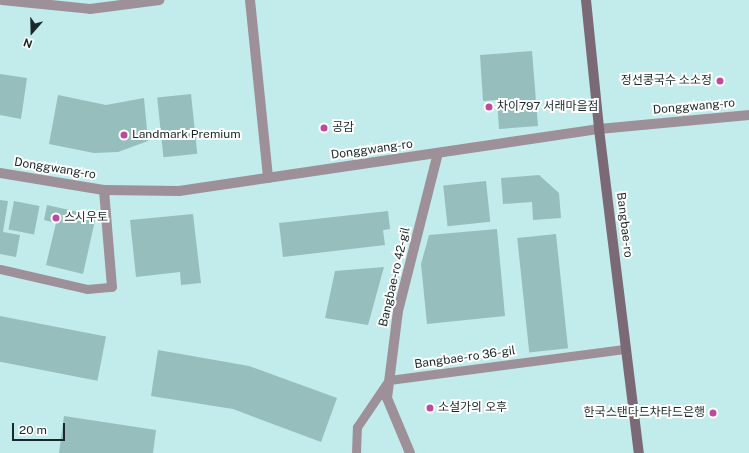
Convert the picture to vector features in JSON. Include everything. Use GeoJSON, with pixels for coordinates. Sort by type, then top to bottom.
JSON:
{"type":"FeatureCollection","features":[{"type":"Feature","properties":{"kind":"main road","name":"Bangbae-ro"},"geometry":{"type":"LineString","coordinates":[[586,0],[599,129],[639,453]]}},
{"type":"Feature","properties":{"kind":"street"},"geometry":{"type":"LineString","coordinates":[[2,0],[72,4],[90,9],[159,0]]}},
{"type":"Feature","properties":{"kind":"street"},"geometry":{"type":"LineString","coordinates":[[250,0],[268,178]]}},
{"type":"Feature","properties":{"kind":"street","name":"Donggwang-ro"},"geometry":{"type":"LineString","coordinates":[[0,173],[104,190],[179,191],[599,129],[749,115]]}},
{"type":"Feature","properties":{"kind":"street","name":"Bangbae-ro 42-gil"},"geometry":{"type":"LineString","coordinates":[[410,453],[387,398],[398,311],[438,153]]}},
{"type":"Feature","properties":{"kind":"street"},"geometry":{"type":"LineString","coordinates":[[104,190],[112,287]]}},
{"type":"Feature","properties":{"kind":"lane"},"geometry":{"type":"LineString","coordinates":[[0,269],[87,289],[112,287]]}},
{"type":"Feature","properties":{"kind":"lane","name":"Bangbae-ro 36-gil"},"geometry":{"type":"LineString","coordinates":[[390,380],[626,349]]}},
{"type":"Feature","properties":{"kind":"lane"},"geometry":{"type":"LineString","coordinates":[[356,453],[357,427],[390,380]]}},
{"type":"Feature","properties":{"kind":"building"},"geometry":{"type":"Polygon","coordinates":[[[532,51],[538,126],[499,129],[497,100],[483,101],[480,55],[532,51]]]}},
{"type":"Feature","properties":{"kind":"building"},"geometry":{"type":"Polygon","coordinates":[[[0,74],[27,78],[21,119],[0,115],[0,74]]]}},
{"type":"Feature","properties":{"kind":"building"},"geometry":{"type":"Polygon","coordinates":[[[191,94],[197,154],[163,157],[157,98],[191,94]]]}},
{"type":"Feature","properties":{"kind":"building"},"geometry":{"type":"Polygon","coordinates":[[[58,95],[106,105],[144,98],[148,141],[118,152],[94,153],[49,144],[58,95]]]}},
{"type":"Feature","properties":{"kind":"building"},"geometry":{"type":"Polygon","coordinates":[[[539,175],[559,193],[561,218],[533,220],[532,202],[503,204],[501,178],[539,175]]]}},
{"type":"Feature","properties":{"kind":"building"},"geometry":{"type":"Polygon","coordinates":[[[486,181],[490,222],[448,226],[443,185],[486,181]]]}},
{"type":"Feature","properties":{"kind":"building"},"geometry":{"type":"Polygon","coordinates":[[[0,200],[8,201],[3,232],[20,235],[16,257],[0,254],[0,200]]]}},
{"type":"Feature","properties":{"kind":"building"},"geometry":{"type":"Polygon","coordinates":[[[14,201],[40,206],[34,234],[8,229],[14,201]]]}},
{"type":"Feature","properties":{"kind":"building"},"geometry":{"type":"Polygon","coordinates":[[[47,205],[96,216],[83,274],[46,265],[56,223],[44,220],[47,205]]]}},
{"type":"Feature","properties":{"kind":"building"},"geometry":{"type":"Polygon","coordinates":[[[388,211],[390,229],[383,230],[385,245],[283,257],[279,223],[388,211]]]}},
{"type":"Feature","properties":{"kind":"building"},"geometry":{"type":"Polygon","coordinates":[[[193,214],[201,283],[181,285],[180,272],[136,277],[130,220],[193,214]]]}},
{"type":"Feature","properties":{"kind":"building"},"geometry":{"type":"Polygon","coordinates":[[[497,229],[505,316],[427,324],[421,264],[429,235],[497,229]]]}},
{"type":"Feature","properties":{"kind":"building"},"geometry":{"type":"Polygon","coordinates":[[[556,234],[568,348],[529,352],[517,238],[556,234]]]}},
{"type":"Feature","properties":{"kind":"building"},"geometry":{"type":"Polygon","coordinates":[[[384,267],[368,325],[325,318],[335,271],[384,267]]]}},
{"type":"Feature","properties":{"kind":"building"},"geometry":{"type":"Polygon","coordinates":[[[0,316],[106,337],[97,381],[0,362],[0,316]]]}},
{"type":"Feature","properties":{"kind":"building"},"geometry":{"type":"Polygon","coordinates":[[[158,350],[249,366],[337,398],[321,442],[233,409],[151,396],[158,350]]]}},
{"type":"Feature","properties":{"kind":"building"},"geometry":{"type":"Polygon","coordinates":[[[64,416],[156,430],[153,453],[59,453],[64,416]]]}},
{"type":"Feature","properties":{"kind":"place","name":"정선콩국수 소소정"},"geometry":{"type":"Point","coordinates":[720,81]}},
{"type":"Feature","properties":{"kind":"place","name":"차이797 서래마을점"},"geometry":{"type":"Point","coordinates":[489,107]}},
{"type":"Feature","properties":{"kind":"place","name":"공감"},"geometry":{"type":"Point","coordinates":[324,128]}},
{"type":"Feature","properties":{"kind":"place","name":"Landmark Premium"},"geometry":{"type":"Point","coordinates":[124,135]}},
{"type":"Feature","properties":{"kind":"place","name":"스시우토"},"geometry":{"type":"Point","coordinates":[56,218]}},
{"type":"Feature","properties":{"kind":"place","name":"소설가의 오후"},"geometry":{"type":"Point","coordinates":[430,408]}},
{"type":"Feature","properties":{"kind":"place","name":"한국스탠다드차타드은행"},"geometry":{"type":"Point","coordinates":[713,413]}}]}
